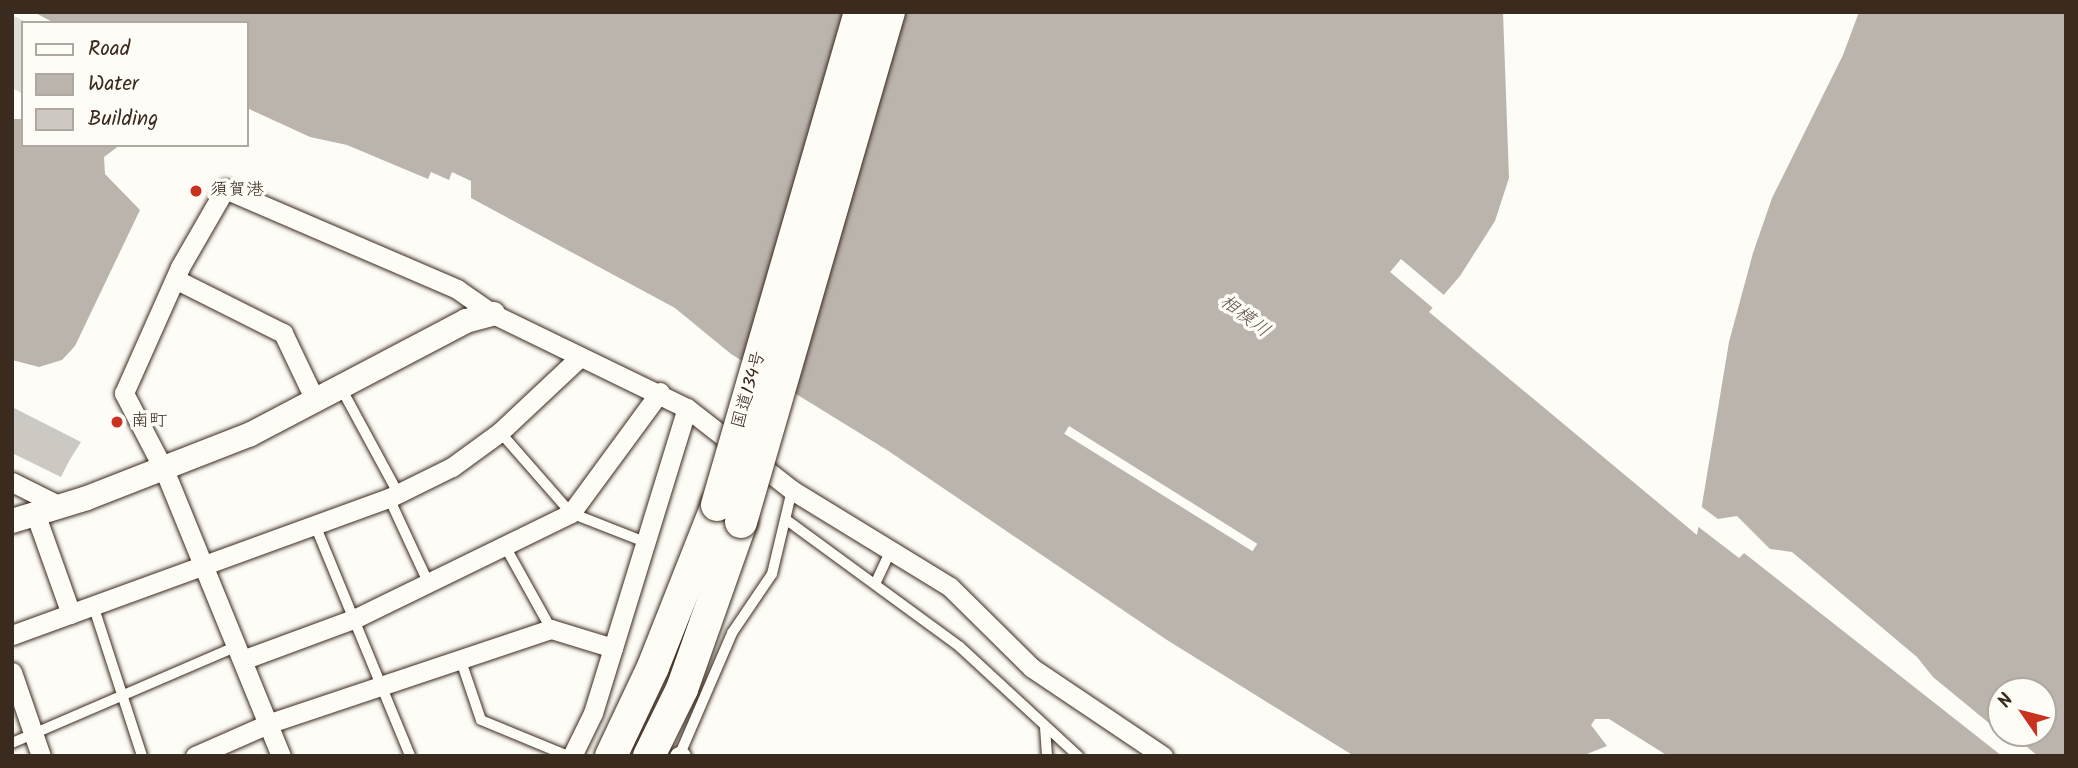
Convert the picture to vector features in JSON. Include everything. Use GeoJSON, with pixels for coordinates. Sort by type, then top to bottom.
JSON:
{"type":"FeatureCollection","features":[{"type":"Feature","properties":{"kind":"highway","name":"国道134号"},"geometry":{"type":"LineString","coordinates":[[672,755],[682,689],[860,12]]}},
{"type":"Feature","properties":{"kind":"highway","name":"国道134号"},"geometry":{"type":"LineString","coordinates":[[611,756],[729,513],[889,12]]}},
{"type":"Feature","properties":{"kind":"street"},"geometry":{"type":"LineString","coordinates":[[281,756],[241,652],[164,470],[124,393],[175,279],[225,189],[457,289],[493,314],[580,358],[660,392],[687,408],[792,490],[950,587],[1032,668],[1163,756]]}},
{"type":"Feature","properties":{"kind":"street"},"geometry":{"type":"LineString","coordinates":[[175,279],[283,333],[315,400]]}},
{"type":"Feature","properties":{"kind":"street"},"geometry":{"type":"LineString","coordinates":[[71,614],[24,517],[62,507],[164,470],[249,435],[466,321],[493,314]]}},
{"type":"Feature","properties":{"kind":"street"},"geometry":{"type":"LineString","coordinates":[[12,635],[393,496],[452,467],[500,432],[580,358]]}},
{"type":"Feature","properties":{"kind":"street"},"geometry":{"type":"LineString","coordinates":[[241,652],[356,618],[506,548],[571,513],[660,392]]}},
{"type":"Feature","properties":{"kind":"street"},"geometry":{"type":"LineString","coordinates":[[570,756],[593,713],[687,408]]}},
{"type":"Feature","properties":{"kind":"street"},"geometry":{"type":"LineString","coordinates":[[12,482],[62,507]]}},
{"type":"Feature","properties":{"kind":"street"},"geometry":{"type":"LineString","coordinates":[[195,756],[270,723],[551,629],[613,648]]}},
{"type":"Feature","properties":{"kind":"street"},"geometry":{"type":"LineString","coordinates":[[12,673],[41,756]]}},
{"type":"Feature","properties":{"kind":"lane"},"geometry":{"type":"LineString","coordinates":[[340,388],[393,496],[429,585]]}},
{"type":"Feature","properties":{"kind":"lane"},"geometry":{"type":"LineString","coordinates":[[500,432],[571,513],[645,542]]}},
{"type":"Feature","properties":{"kind":"lane"},"geometry":{"type":"LineString","coordinates":[[672,755],[732,633],[772,575],[788,521],[792,490]]}},
{"type":"Feature","properties":{"kind":"lane"},"geometry":{"type":"LineString","coordinates":[[788,521],[876,582],[960,648],[1079,756]]}},
{"type":"Feature","properties":{"kind":"lane"},"geometry":{"type":"LineString","coordinates":[[315,525],[356,618],[410,756]]}},
{"type":"Feature","properties":{"kind":"lane"},"geometry":{"type":"LineString","coordinates":[[506,548],[551,629]]}},
{"type":"Feature","properties":{"kind":"lane"},"geometry":{"type":"LineString","coordinates":[[876,582],[891,550]]}},
{"type":"Feature","properties":{"kind":"lane"},"geometry":{"type":"LineString","coordinates":[[93,606],[125,695],[142,756]]}},
{"type":"Feature","properties":{"kind":"lane"},"geometry":{"type":"LineString","coordinates":[[12,743],[125,695],[241,652]]}},
{"type":"Feature","properties":{"kind":"lane"},"geometry":{"type":"LineString","coordinates":[[460,658],[481,720],[570,756]]}},
{"type":"Feature","properties":{"kind":"lane"},"geometry":{"type":"LineString","coordinates":[[1045,727],[1047,756]]}},
{"type":"Feature","properties":{"kind":"shaded area"},"geometry":{"type":"Polygon","coordinates":[[[12,15],[24,21],[21,21],[21,93],[12,88],[12,15]]]}},
{"type":"Feature","properties":{"kind":"water","name":"相模川"},"geometry":{"type":"Polygon","coordinates":[[[34,12],[1503,12],[1509,178],[1495,221],[1460,276],[1429,312],[1697,535],[1729,342],[1753,253],[1772,198],[1843,55],[1859,12],[2066,12],[2066,756],[1668,756],[1609,719],[1595,719],[1591,725],[1607,746],[1582,756],[1354,756],[1167,640],[887,450],[731,354],[675,308],[471,198],[471,181],[452,172],[449,180],[431,172],[428,179],[347,145],[310,137],[248,108],[248,21],[50,21],[34,12]]]}},
{"type":"Feature","properties":{"kind":"water"},"geometry":{"type":"Polygon","coordinates":[[[12,119],[21,119],[21,147],[117,147],[104,157],[105,174],[140,210],[75,346],[62,360],[39,367],[12,360],[12,119]]]}},
{"type":"Feature","properties":{"kind":"pier"},"geometry":{"type":"Polygon","coordinates":[[[1401,259],[1446,297],[1435,310],[1390,272],[1401,259]]]}},
{"type":"Feature","properties":{"kind":"pier"},"geometry":{"type":"Polygon","coordinates":[[[1069,426],[1257,544],[1252,551],[1064,434],[1069,426]]]}},
{"type":"Feature","properties":{"kind":"pier"},"geometry":{"type":"Polygon","coordinates":[[[1699,505],[1718,519],[1737,516],[1770,549],[1792,552],[1917,657],[1933,677],[1987,721],[1987,744],[1744,553],[1739,558],[1696,525],[1699,505]]]}},
{"type":"Feature","properties":{"kind":"pier"},"geometry":{"type":"Polygon","coordinates":[[[1991,747],[2027,747],[2038,756],[2002,756],[1991,747]]]}},
{"type":"Feature","properties":{"kind":"building"},"geometry":{"type":"Polygon","coordinates":[[[12,419],[74,451],[61,477],[12,453],[12,419]]]}},
{"type":"Feature","properties":{"kind":"place","name":"須賀港"},"geometry":{"type":"Point","coordinates":[196,191]}},
{"type":"Feature","properties":{"kind":"place","name":"南町"},"geometry":{"type":"Point","coordinates":[117,422]}}]}
